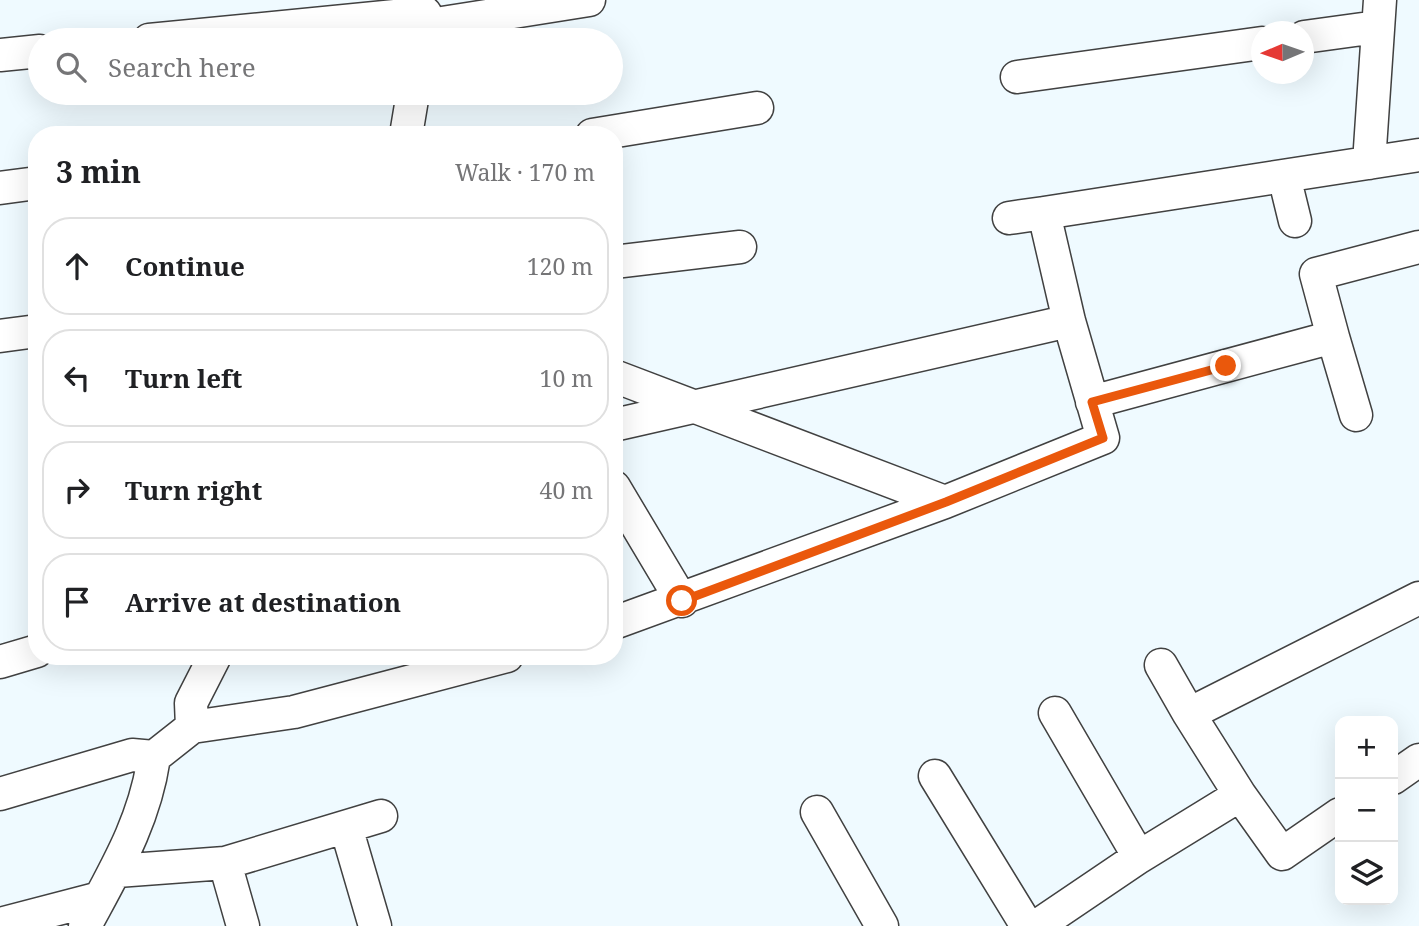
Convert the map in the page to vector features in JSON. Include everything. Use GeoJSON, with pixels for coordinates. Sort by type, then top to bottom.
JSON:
{"type":"FeatureCollection","features":[{"type":"Feature","properties":{"kind":"street"},"geometry":{"type":"LineString","coordinates":[[314,28],[424,20],[589,0]]}},
{"type":"Feature","properties":{"kind":"street"},"geometry":{"type":"LineString","coordinates":[[1314,34],[1378,13],[1369,163]]}},
{"type":"Feature","properties":{"kind":"street"},"geometry":{"type":"LineString","coordinates":[[1017,77],[1251,45]]}},
{"type":"Feature","properties":{"kind":"street"},"geometry":{"type":"LineString","coordinates":[[0,55],[28,52]]}},
{"type":"Feature","properties":{"kind":"street"},"geometry":{"type":"LineString","coordinates":[[408,126],[411,105]]}},
{"type":"Feature","properties":{"kind":"street"},"geometry":{"type":"LineString","coordinates":[[623,130],[757,108]]}},
{"type":"Feature","properties":{"kind":"street"},"geometry":{"type":"LineString","coordinates":[[1009,218],[1419,155]]}},
{"type":"Feature","properties":{"kind":"street"},"geometry":{"type":"LineString","coordinates":[[1284,176],[1294,221]]}},
{"type":"Feature","properties":{"kind":"street"},"geometry":{"type":"LineString","coordinates":[[0,188],[28,184]]}},
{"type":"Feature","properties":{"kind":"street"},"geometry":{"type":"LineString","coordinates":[[623,620],[682,601],[946,502],[1103,438],[1069,321],[1044,213]]}},
{"type":"Feature","properties":{"kind":"street"},"geometry":{"type":"LineString","coordinates":[[623,261],[740,247]]}},
{"type":"Feature","properties":{"kind":"street"},"geometry":{"type":"LineString","coordinates":[[1356,415],[1316,274],[1419,247]]}},
{"type":"Feature","properties":{"kind":"street"},"geometry":{"type":"LineString","coordinates":[[623,423],[1069,321]]}},
{"type":"Feature","properties":{"kind":"street"},"geometry":{"type":"LineString","coordinates":[[0,336],[28,332]]}},
{"type":"Feature","properties":{"kind":"street"},"geometry":{"type":"LineString","coordinates":[[1092,402],[1333,337]]}},
{"type":"Feature","properties":{"kind":"street"},"geometry":{"type":"LineString","coordinates":[[623,379],[946,502]]}},
{"type":"Feature","properties":{"kind":"street"},"geometry":{"type":"LineString","coordinates":[[623,502],[682,601]]}},
{"type":"Feature","properties":{"kind":"street"},"geometry":{"type":"LineString","coordinates":[[1188,714],[1419,598]]}},
{"type":"Feature","properties":{"kind":"street"},"geometry":{"type":"LineString","coordinates":[[0,662],[28,654]]}},
{"type":"Feature","properties":{"kind":"street"},"geometry":{"type":"LineString","coordinates":[[192,727],[191,703],[210,665]]}},
{"type":"Feature","properties":{"kind":"street"},"geometry":{"type":"LineString","coordinates":[[85,926],[117,871],[148,794],[154,757],[192,727],[294,712],[473,665]]}},
{"type":"Feature","properties":{"kind":"street"},"geometry":{"type":"LineString","coordinates":[[1161,666],[1188,714],[1282,854],[1335,817]]}},
{"type":"Feature","properties":{"kind":"street"},"geometry":{"type":"LineString","coordinates":[[1055,713],[1139,857]]}},
{"type":"Feature","properties":{"kind":"street"},"geometry":{"type":"LineString","coordinates":[[0,794],[132,755],[154,757]]}},
{"type":"Feature","properties":{"kind":"street"},"geometry":{"type":"LineString","coordinates":[[1398,775],[1419,760]]}},
{"type":"Feature","properties":{"kind":"street"},"geometry":{"type":"LineString","coordinates":[[935,776],[1027,926]]}},
{"type":"Feature","properties":{"kind":"street"},"geometry":{"type":"LineString","coordinates":[[1037,926],[1139,857],[1240,794]]}},
{"type":"Feature","properties":{"kind":"street"},"geometry":{"type":"LineString","coordinates":[[817,812],[882,926]]}},
{"type":"Feature","properties":{"kind":"street"},"geometry":{"type":"LineString","coordinates":[[117,871],[225,863],[381,816]]}},
{"type":"Feature","properties":{"kind":"street"},"geometry":{"type":"LineString","coordinates":[[346,827],[375,926]]}},
{"type":"Feature","properties":{"kind":"street"},"geometry":{"type":"LineString","coordinates":[[225,863],[243,926]]}},
{"type":"Feature","properties":{"kind":"street"},"geometry":{"type":"LineString","coordinates":[[0,924],[100,898]]}},
{"type":"Feature","properties":{"kind":"route"},"geometry":{"type":"LineString","coordinates":[[682,601],[946,502],[1103,438],[1092,402],[1226,366]]}}]}
